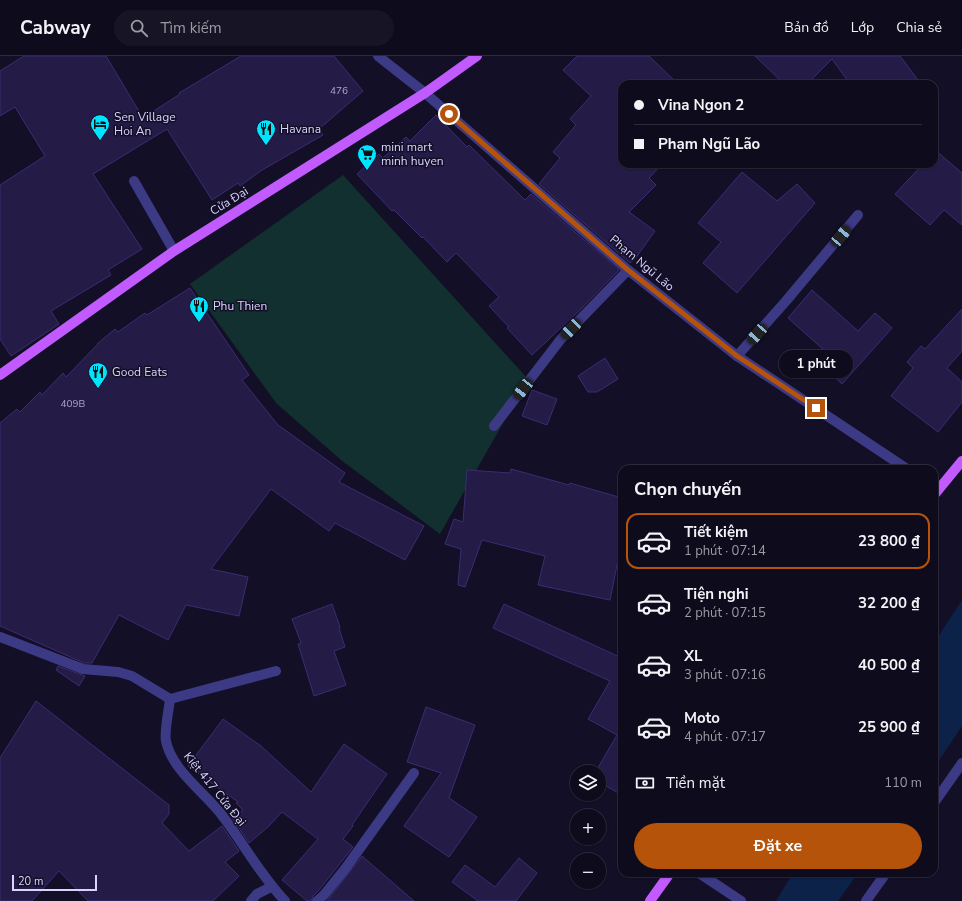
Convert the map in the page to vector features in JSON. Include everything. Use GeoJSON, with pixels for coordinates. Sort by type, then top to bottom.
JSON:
{"type":"FeatureCollection","features":[{"type":"Feature","properties":{"kind":"main road","name":"Cửa Đại"},"geometry":{"type":"LineString","coordinates":[[0,375],[174,251],[425,93],[477,56]]}},
{"type":"Feature","properties":{"kind":"main road"},"geometry":{"type":"LineString","coordinates":[[938,488],[962,461]]}},
{"type":"Feature","properties":{"kind":"main road"},"geometry":{"type":"LineString","coordinates":[[650,901],[667,877]]}},
{"type":"Feature","properties":{"kind":"street","name":"Phạm Ngũ Lão"},"geometry":{"type":"LineString","coordinates":[[378,56],[425,93],[628,270],[737,356],[901,465]]}},
{"type":"Feature","properties":{"kind":"street"},"geometry":{"type":"LineString","coordinates":[[134,182],[174,251]]}},
{"type":"Feature","properties":{"kind":"street"},"geometry":{"type":"LineString","coordinates":[[737,356],[786,301],[858,215]]}},
{"type":"Feature","properties":{"kind":"street"},"geometry":{"type":"LineString","coordinates":[[494,426],[561,339],[628,270]]}},
{"type":"Feature","properties":{"kind":"street"},"geometry":{"type":"LineString","coordinates":[[0,637],[83,669],[118,672],[132,676],[170,699],[276,671]]}},
{"type":"Feature","properties":{"kind":"street","name":"Kiệt 417 Cửa Đại"},"geometry":{"type":"LineString","coordinates":[[170,699],[165,740],[170,753],[179,767],[224,816],[271,887],[285,901]]}},
{"type":"Feature","properties":{"kind":"street"},"geometry":{"type":"LineString","coordinates":[[938,797],[962,763]]}},
{"type":"Feature","properties":{"kind":"street"},"geometry":{"type":"LineString","coordinates":[[317,901],[324,895],[345,869],[414,773]]}},
{"type":"Feature","properties":{"kind":"street"},"geometry":{"type":"LineString","coordinates":[[705,877],[740,901]]}},
{"type":"Feature","properties":{"kind":"street"},"geometry":{"type":"LineString","coordinates":[[866,901],[883,877]]}},
{"type":"Feature","properties":{"kind":"street"},"geometry":{"type":"LineString","coordinates":[[251,901],[257,894],[271,887]]}},
{"type":"Feature","properties":{"kind":"green space"},"geometry":{"type":"Polygon","coordinates":[[[343,175],[528,379],[440,534],[341,460],[276,403],[190,284],[343,175]]]}},
{"type":"Feature","properties":{"kind":"water"},"geometry":{"type":"Polygon","coordinates":[[[962,600],[962,726],[938,762],[938,637],[962,600]]]}},
{"type":"Feature","properties":{"kind":"water"},"geometry":{"type":"Polygon","coordinates":[[[791,877],[855,877],[838,901],[776,901],[791,877]]]}},
{"type":"Feature","properties":{"kind":"building"},"geometry":{"type":"Polygon","coordinates":[[[24,56],[106,56],[143,118],[180,94],[179,93],[241,56],[334,56],[363,91],[319,129],[323,135],[262,170],[240,186],[238,183],[212,200],[167,129],[93,174],[142,249],[108,270],[111,275],[51,311],[59,324],[11,356],[0,339],[0,185],[45,156],[15,107],[0,116],[0,71],[24,56]]]}},
{"type":"Feature","properties":{"kind":"building"},"geometry":{"type":"Polygon","coordinates":[[[577,56],[649,56],[674,80],[618,80],[618,168],[658,168],[649,178],[656,185],[629,212],[655,231],[635,259],[630,263],[539,184],[560,158],[553,152],[576,125],[570,119],[591,96],[563,70],[577,56]]]}},
{"type":"Feature","properties":{"kind":"building"},"geometry":{"type":"Polygon","coordinates":[[[755,56],[900,56],[918,80],[847,80],[832,59],[811,80],[780,80],[755,56]]]}},
{"type":"Feature","properties":{"kind":"building"},"geometry":{"type":"Polygon","coordinates":[[[436,115],[467,147],[469,145],[525,200],[531,194],[619,270],[580,310],[532,355],[489,306],[499,297],[456,253],[447,262],[394,210],[392,211],[357,174],[379,154],[383,158],[406,137],[410,141],[436,115]]]}},
{"type":"Feature","properties":{"kind":"building"},"geometry":{"type":"Polygon","coordinates":[[[938,152],[962,173],[962,225],[944,210],[930,225],[895,194],[919,168],[938,168],[938,152]]]}},
{"type":"Feature","properties":{"kind":"building"},"geometry":{"type":"Polygon","coordinates":[[[742,172],[777,201],[797,184],[815,203],[737,293],[703,263],[721,242],[698,223],[742,172]]]}},
{"type":"Feature","properties":{"kind":"building"},"geometry":{"type":"Polygon","coordinates":[[[190,288],[249,375],[242,380],[278,425],[345,473],[339,482],[424,526],[405,560],[335,523],[329,531],[271,489],[211,569],[248,577],[239,616],[186,605],[168,640],[119,615],[92,663],[84,663],[0,626],[0,423],[17,409],[20,412],[40,392],[42,395],[63,373],[66,377],[97,344],[115,329],[118,332],[145,313],[147,315],[190,288]]]}},
{"type":"Feature","properties":{"kind":"building"},"geometry":{"type":"Polygon","coordinates":[[[812,290],[858,331],[875,313],[892,328],[842,384],[826,369],[834,359],[788,318],[812,290]]]}},
{"type":"Feature","properties":{"kind":"building"},"geometry":{"type":"Polygon","coordinates":[[[962,309],[962,351],[947,368],[962,382],[962,402],[938,432],[891,396],[913,368],[907,362],[921,346],[925,349],[962,309]]]}},
{"type":"Feature","properties":{"kind":"building"},"geometry":{"type":"Polygon","coordinates":[[[605,358],[618,379],[597,392],[588,392],[578,376],[605,358]]]}},
{"type":"Feature","properties":{"kind":"building"},"geometry":{"type":"Polygon","coordinates":[[[532,390],[557,399],[547,425],[522,416],[532,390]]]}},
{"type":"Feature","properties":{"kind":"building"},"geometry":{"type":"Polygon","coordinates":[[[511,469],[569,485],[570,483],[618,497],[618,560],[610,600],[538,585],[545,556],[482,540],[465,587],[458,585],[461,549],[445,544],[454,519],[463,522],[467,470],[510,473],[511,469]]]}},
{"type":"Feature","properties":{"kind":"building"},"geometry":{"type":"Polygon","coordinates":[[[332,604],[345,647],[334,651],[346,685],[314,696],[298,644],[301,643],[292,619],[332,604]]]}},
{"type":"Feature","properties":{"kind":"building"},"geometry":{"type":"Polygon","coordinates":[[[504,604],[618,656],[618,793],[606,786],[606,765],[600,765],[617,735],[588,719],[610,681],[493,628],[504,604]]]}},
{"type":"Feature","properties":{"kind":"building"},"geometry":{"type":"Polygon","coordinates":[[[58,666],[85,676],[79,686],[56,670],[58,666]]]}},
{"type":"Feature","properties":{"kind":"building"},"geometry":{"type":"Polygon","coordinates":[[[36,701],[169,805],[169,814],[162,823],[189,851],[222,826],[239,851],[225,862],[239,876],[213,901],[88,901],[59,871],[32,901],[0,901],[0,758],[36,701]]]}},
{"type":"Feature","properties":{"kind":"building"},"geometry":{"type":"Polygon","coordinates":[[[426,707],[475,725],[449,798],[477,817],[449,857],[404,826],[441,773],[407,762],[426,707]]]}},
{"type":"Feature","properties":{"kind":"building"},"geometry":{"type":"Polygon","coordinates":[[[223,719],[261,746],[311,792],[344,744],[387,774],[343,839],[353,847],[313,896],[311,901],[307,901],[282,880],[318,839],[282,812],[268,827],[249,843],[232,818],[243,810],[236,803],[238,802],[188,766],[223,719]]]}},
{"type":"Feature","properties":{"kind":"building"},"geometry":{"type":"Polygon","coordinates":[[[362,856],[414,901],[327,901],[362,856]]]}},
{"type":"Feature","properties":{"kind":"building"},"geometry":{"type":"Polygon","coordinates":[[[519,858],[537,873],[516,901],[478,901],[452,882],[465,865],[495,887],[519,858]]]}},
{"type":"Feature","properties":{"kind":"place","name":"Sen Village Hoi An"},"geometry":{"type":"Point","coordinates":[100,141]}},
{"type":"Feature","properties":{"kind":"place","name":"Havana"},"geometry":{"type":"Point","coordinates":[266,146]}},
{"type":"Feature","properties":{"kind":"place","name":"mini mart minh huyen"},"geometry":{"type":"Point","coordinates":[367,171]}},
{"type":"Feature","properties":{"kind":"place","name":"Phu Thien"},"geometry":{"type":"Point","coordinates":[199,323]}},
{"type":"Feature","properties":{"kind":"place","name":"Good Eats"},"geometry":{"type":"Point","coordinates":[98,389]}},
{"type":"Feature","properties":{"kind":"route"},"geometry":{"type":"LineString","coordinates":[[449,114],[628,270],[737,356],[816,408]]}}]}
